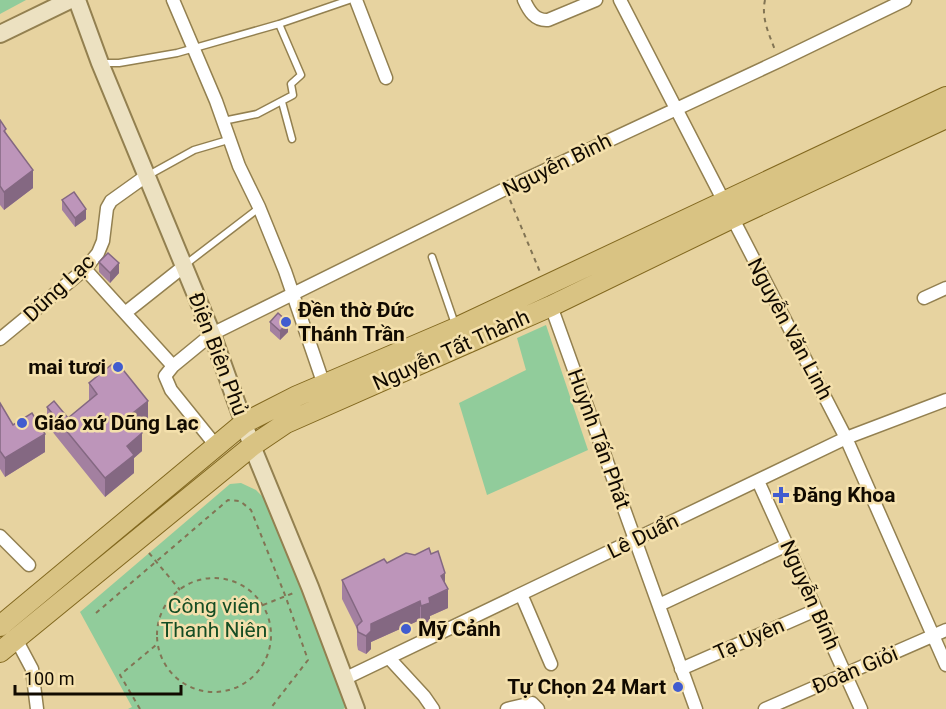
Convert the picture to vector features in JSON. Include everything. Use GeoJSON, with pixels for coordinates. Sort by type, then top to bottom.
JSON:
{"type":"FeatureCollection","features":[{"type":"Feature","properties":{"kind":"main road","name":"Nguyễn Tất Thành"},"geometry":{"type":"LineString","coordinates":[[0,652],[252,446],[286,423],[551,306],[728,210],[946,97]]}},
{"type":"Feature","properties":{"kind":"main road","name":"Nguyễn Tất Thành"},"geometry":{"type":"LineString","coordinates":[[0,626],[244,423],[297,396],[456,328],[546,285],[946,118]]}},
{"type":"Feature","properties":{"kind":"street"},"geometry":{"type":"LineString","coordinates":[[0,34],[70,0]]}},
{"type":"Feature","properties":{"kind":"street","name":"Điện Biên Phủ"},"geometry":{"type":"LineString","coordinates":[[77,0],[146,177],[212,334],[252,446],[310,587],[356,709]]}},
{"type":"Feature","properties":{"kind":"street"},"geometry":{"type":"LineString","coordinates":[[173,0],[228,140],[259,207],[324,385]]}},
{"type":"Feature","properties":{"kind":"street"},"geometry":{"type":"LineString","coordinates":[[356,0],[386,78]]}},
{"type":"Feature","properties":{"kind":"street"},"geometry":{"type":"LineString","coordinates":[[524,0],[534,16],[541,20],[548,20],[596,0]]}},
{"type":"Feature","properties":{"kind":"street","name":"Nguyễn Văn Linh"},"geometry":{"type":"LineString","coordinates":[[620,0],[846,438],[946,665]]}},
{"type":"Feature","properties":{"kind":"street","name":"Nguyễn Bình"},"geometry":{"type":"LineString","coordinates":[[173,366],[212,334],[505,189],[905,0]]}},
{"type":"Feature","properties":{"kind":"street","name":"Dũng Lạc"},"geometry":{"type":"LineString","coordinates":[[0,339],[85,269],[104,242],[107,208],[111,201],[146,177]]}},
{"type":"Feature","properties":{"kind":"street"},"geometry":{"type":"LineString","coordinates":[[125,313],[183,267]]}},
{"type":"Feature","properties":{"kind":"street"},"geometry":{"type":"LineString","coordinates":[[85,269],[173,366],[165,376],[167,385],[217,447]]}},
{"type":"Feature","properties":{"kind":"street"},"geometry":{"type":"LineString","coordinates":[[924,298],[946,288]]}},
{"type":"Feature","properties":{"kind":"street","name":"Huỳnh Tấn Phát"},"geometry":{"type":"LineString","coordinates":[[551,306],[696,709]]}},
{"type":"Feature","properties":{"kind":"street","name":"Lê Duẩn"},"geometry":{"type":"LineString","coordinates":[[344,679],[846,438],[945,403]]}},
{"type":"Feature","properties":{"kind":"street","name":"Nguyễn Bính"},"geometry":{"type":"LineString","coordinates":[[758,480],[861,709]]}},
{"type":"Feature","properties":{"kind":"street"},"geometry":{"type":"LineString","coordinates":[[0,536],[29,565]]}},
{"type":"Feature","properties":{"kind":"street"},"geometry":{"type":"LineString","coordinates":[[659,605],[787,545]]}},
{"type":"Feature","properties":{"kind":"street"},"geometry":{"type":"LineString","coordinates":[[521,594],[551,664]]}},
{"type":"Feature","properties":{"kind":"street","name":"Tạ Uyên"},"geometry":{"type":"LineString","coordinates":[[681,669],[816,610]]}},
{"type":"Feature","properties":{"kind":"street","name":"Đoàn Giỏi"},"geometry":{"type":"LineString","coordinates":[[765,709],[946,630]]}},
{"type":"Feature","properties":{"kind":"street"},"geometry":{"type":"LineString","coordinates":[[16,639],[32,669],[37,709]]}},
{"type":"Feature","properties":{"kind":"street"},"geometry":{"type":"LineString","coordinates":[[389,658],[433,709]]}},
{"type":"Feature","properties":{"kind":"street"},"geometry":{"type":"LineString","coordinates":[[507,709],[532,703],[538,709]]}},
{"type":"Feature","properties":{"kind":"lane"},"geometry":{"type":"LineString","coordinates":[[100,63],[139,60],[193,48],[279,24],[349,0]]}},
{"type":"Feature","properties":{"kind":"lane"},"geometry":{"type":"LineString","coordinates":[[222,121],[257,114],[293,95],[291,84],[301,75],[279,24]]}},
{"type":"Feature","properties":{"kind":"lane"},"geometry":{"type":"LineString","coordinates":[[282,102],[292,139]]}},
{"type":"Feature","properties":{"kind":"lane"},"geometry":{"type":"LineString","coordinates":[[146,177],[194,150],[228,140]]}},
{"type":"Feature","properties":{"kind":"lane"},"geometry":{"type":"LineString","coordinates":[[183,267],[259,207]]}},
{"type":"Feature","properties":{"kind":"lane"},"geometry":{"type":"LineString","coordinates":[[432,257],[456,328]]}},
{"type":"Feature","properties":{"kind":"path"},"geometry":{"type":"LineString","coordinates":[[765,0],[764,20],[779,61]]}},
{"type":"Feature","properties":{"kind":"path"},"geometry":{"type":"LineString","coordinates":[[505,189],[546,285]]}},
{"type":"Feature","properties":{"kind":"path"},"geometry":{"type":"LineString","coordinates":[[96,613],[228,500],[234,499],[245,504],[251,510],[308,660],[270,709]]}},
{"type":"Feature","properties":{"kind":"path"},"geometry":{"type":"LineString","coordinates":[[149,553],[180,590]]}},
{"type":"Feature","properties":{"kind":"path"},"geometry":{"type":"LineString","coordinates":[[204,578],[228,579],[247,588],[263,605],[271,626],[270,649],[261,669],[246,683],[224,692],[201,691],[181,682],[166,667],[157,644],[158,621],[167,601],[180,590],[204,578]]}},
{"type":"Feature","properties":{"kind":"path"},"geometry":{"type":"LineString","coordinates":[[263,605],[310,587]]}},
{"type":"Feature","properties":{"kind":"path"},"geometry":{"type":"LineString","coordinates":[[141,709],[120,675],[157,644]]}},
{"type":"Feature","properties":{"kind":"green space"},"geometry":{"type":"Polygon","coordinates":[[[0,0],[26,0],[0,14],[0,0]]]}},
{"type":"Feature","properties":{"kind":"green space"},"geometry":{"type":"Polygon","coordinates":[[[546,325],[588,450],[487,495],[459,403],[526,370],[517,338],[546,325]]]}},
{"type":"Feature","properties":{"kind":"green space","name":"Công viên Thanh Niên"},"geometry":{"type":"Polygon","coordinates":[[[241,483],[256,490],[267,501],[347,707],[343,709],[128,709],[132,707],[80,612],[230,484],[241,483]]]}},
{"type":"Feature","properties":{"kind":"building"},"geometry":{"type":"Polygon","coordinates":[[[0,120],[6,129],[4,131],[33,170],[4,192],[0,186],[0,120]]]}},
{"type":"Feature","properties":{"kind":"building"},"geometry":{"type":"Polygon","coordinates":[[[74,192],[86,209],[75,218],[62,200],[74,192]]]}},
{"type":"Feature","properties":{"kind":"building"},"geometry":{"type":"Polygon","coordinates":[[[108,253],[119,263],[110,273],[99,262],[108,253]]]}},
{"type":"Feature","properties":{"kind":"building"},"geometry":{"type":"Polygon","coordinates":[[[278,313],[288,322],[280,331],[270,322],[278,313]]]}},
{"type":"Feature","properties":{"kind":"building"},"geometry":{"type":"Polygon","coordinates":[[[116,361],[148,401],[124,420],[141,426],[142,433],[127,446],[134,455],[105,478],[47,407],[54,401],[68,418],[97,394],[89,383],[116,361]]]}},
{"type":"Feature","properties":{"kind":"building"},"geometry":{"type":"Polygon","coordinates":[[[0,403],[13,425],[32,413],[45,434],[5,458],[0,451],[0,403]]]}},
{"type":"Feature","properties":{"kind":"building"},"geometry":{"type":"Polygon","coordinates":[[[429,548],[431,554],[438,551],[445,573],[441,576],[448,589],[429,598],[430,603],[421,606],[420,601],[371,624],[371,631],[366,636],[358,632],[357,626],[362,621],[342,580],[384,559],[387,563],[406,553],[415,555],[429,548]]]}},
{"type":"Feature","properties":{"kind":"place","name":"Đền thờ Đức Thánh Trần"},"geometry":{"type":"Point","coordinates":[286,322]}},
{"type":"Feature","properties":{"kind":"place","name":"mai tươi"},"geometry":{"type":"Point","coordinates":[118,367]}},
{"type":"Feature","properties":{"kind":"place","name":"Giáo xứ Dũng Lạc"},"geometry":{"type":"Point","coordinates":[22,423]}},
{"type":"Feature","properties":{"kind":"place","name":"Đăng Khoa"},"geometry":{"type":"Point","coordinates":[781,495]}},
{"type":"Feature","properties":{"kind":"place","name":"Mỹ Cảnh"},"geometry":{"type":"Point","coordinates":[406,629]}},
{"type":"Feature","properties":{"kind":"place","name":"Tự Chọn 24 Mart"},"geometry":{"type":"Point","coordinates":[678,687]}}]}
